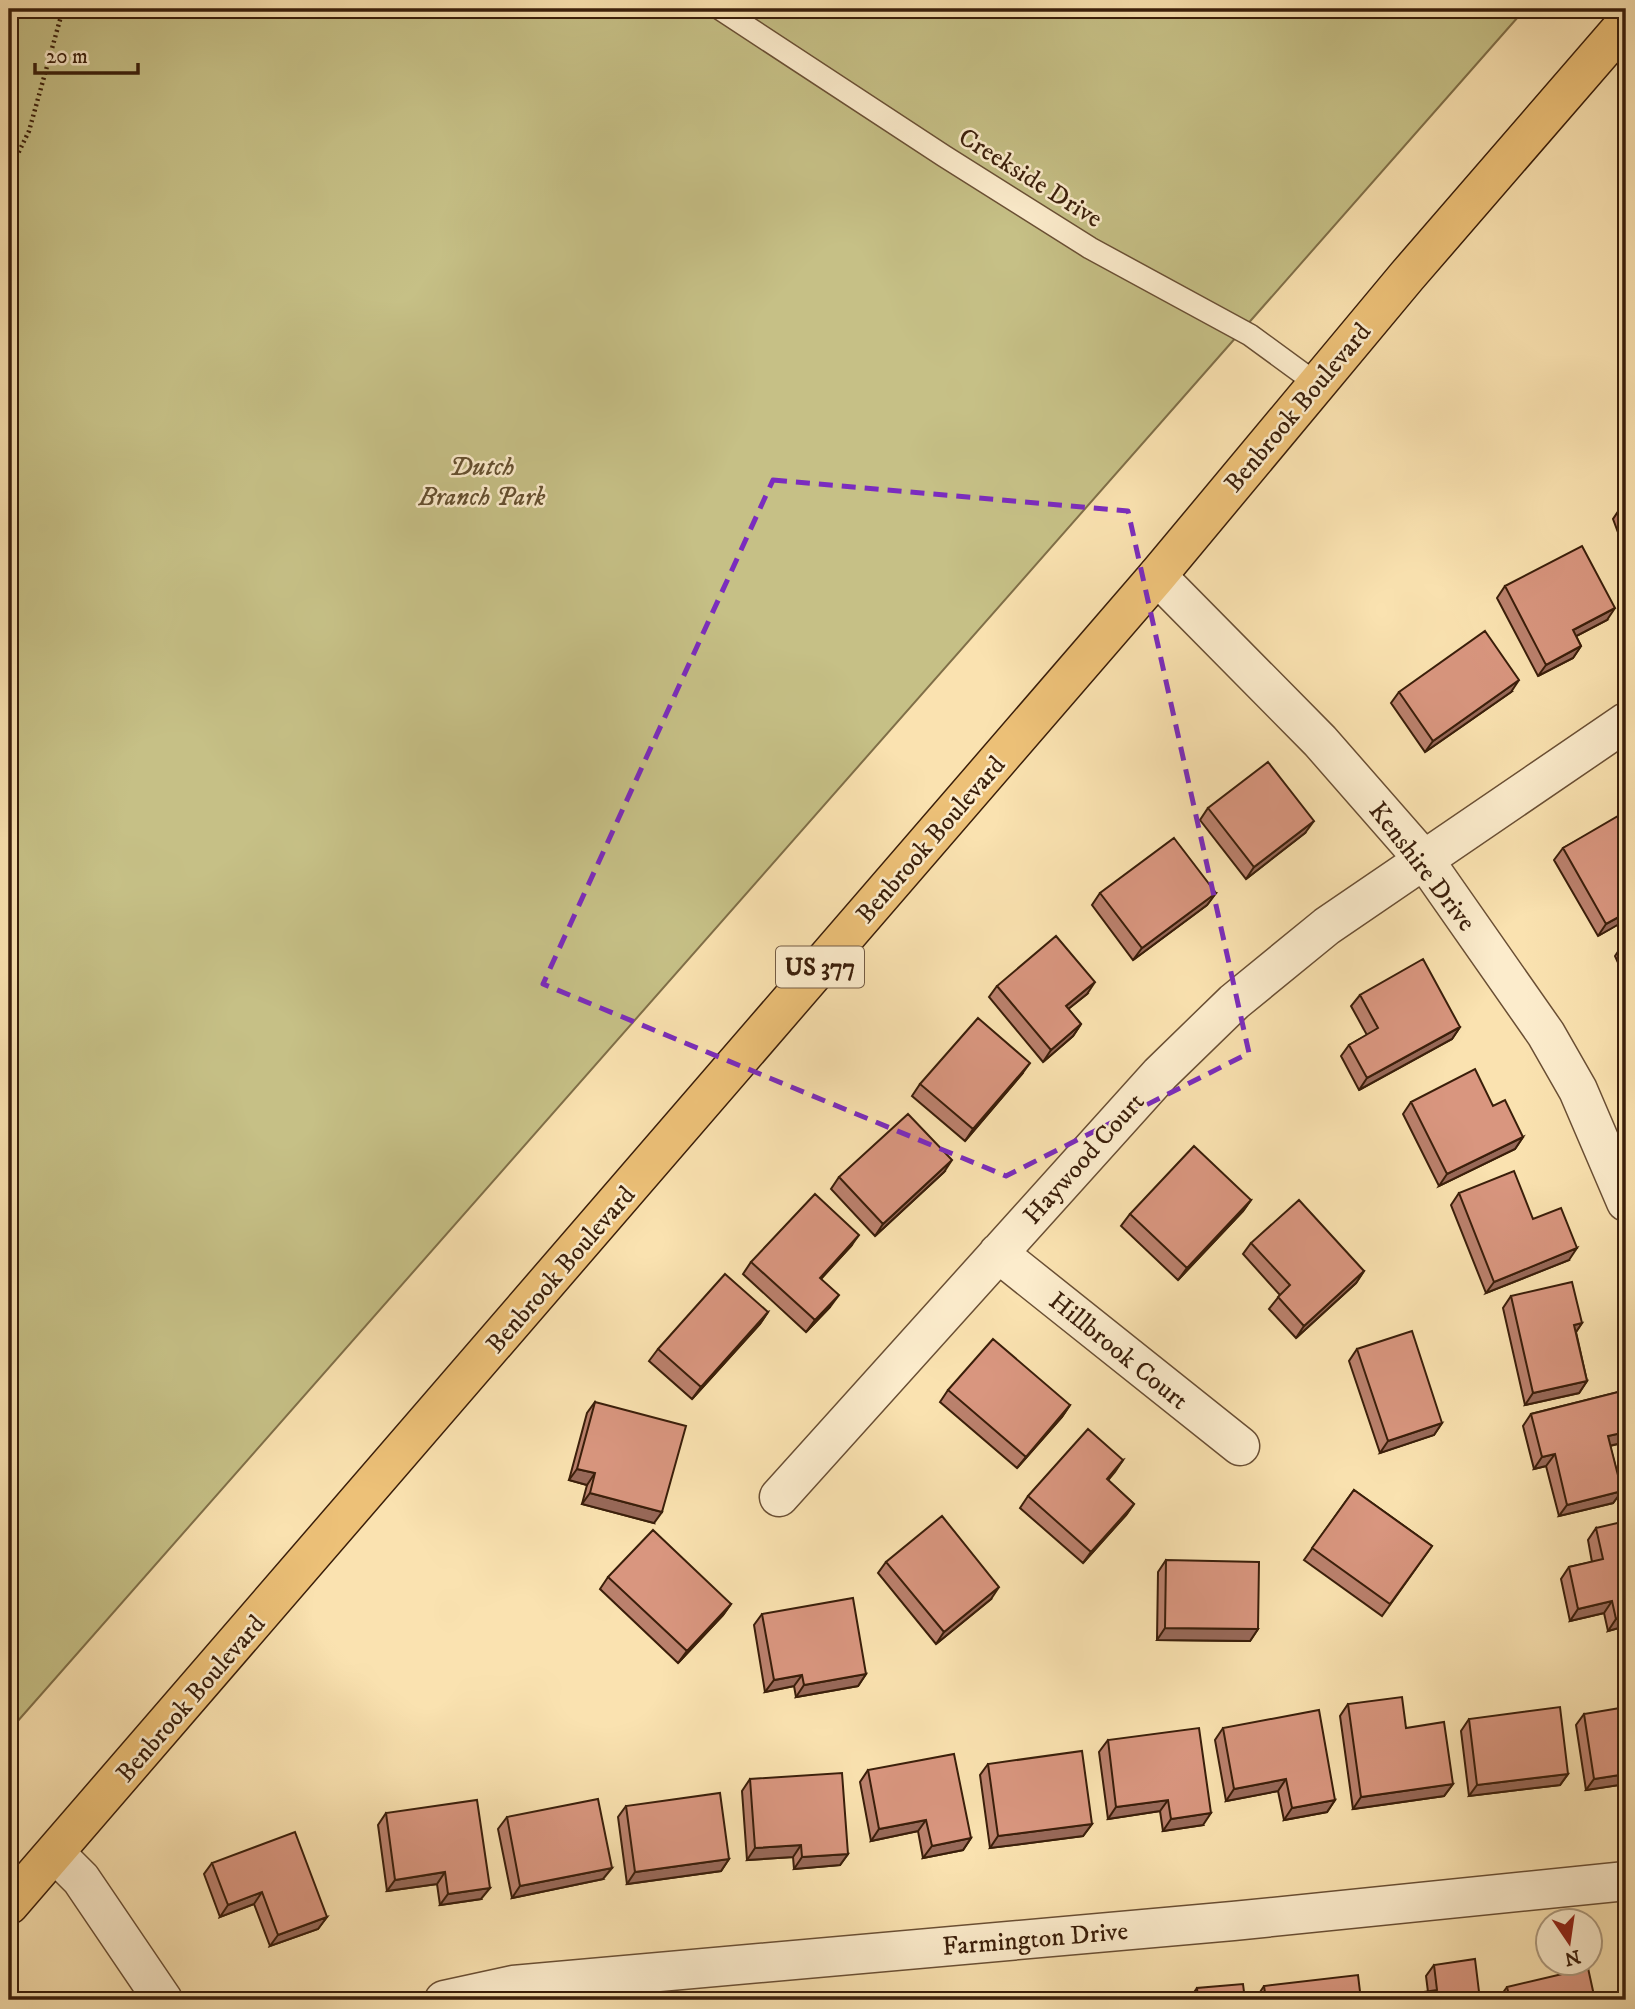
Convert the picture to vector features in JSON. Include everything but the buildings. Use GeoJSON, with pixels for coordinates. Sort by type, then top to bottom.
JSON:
{"type":"FeatureCollection","features":[{"type":"Feature","properties":{"kind":"highway","name":"Benbrook Boulevard"},"geometry":{"type":"LineString","coordinates":[[9,1905],[1157,576],[1317,384],[1626,23]]}},
{"type":"Feature","properties":{"kind":"street","name":"Kenshire Drive"},"geometry":{"type":"LineString","coordinates":[[1157,576],[1320,741],[1425,861],[1546,1034],[1578,1090],[1626,1202]]}},
{"type":"Feature","properties":{"kind":"street","name":"Haywood Court"},"geometry":{"type":"LineString","coordinates":[[779,1497],[1160,1074],[1234,1002],[1327,926],[1626,722]]}},
{"type":"Feature","properties":{"kind":"street","name":"Hillbrook Court"},"geometry":{"type":"LineString","coordinates":[[998,1253],[1240,1446]]}},
{"type":"Feature","properties":{"kind":"street"},"geometry":{"type":"LineString","coordinates":[[55,1853],[81,1879],[163,2000]]}},
{"type":"Feature","properties":{"kind":"street","name":"Farmington Drive"},"geometry":{"type":"LineString","coordinates":[[444,2000],[513,1985],[1233,1921],[1626,1881]]}},
{"type":"Feature","properties":{"kind":"lane","name":"Creekside Drive"},"geometry":{"type":"LineString","coordinates":[[720,9],[1090,248],[1250,335],[1317,384]]}},
{"type":"Feature","properties":{"kind":"path"},"geometry":{"type":"LineString","coordinates":[[9,172],[29,131],[62,9]]}},
{"type":"Feature","properties":{"kind":"highlighted area"},"geometry":{"type":"Polygon","coordinates":[[[773,480],[1128,511],[1249,1053],[1006,1176],[543,984],[773,480]]]}},
{"type":"Feature","properties":{"kind":"green space","name":"Dutch Branch Park"},"geometry":{"type":"Polygon","coordinates":[[[9,9],[1525,9],[9,1731],[9,9]]]}}]}
